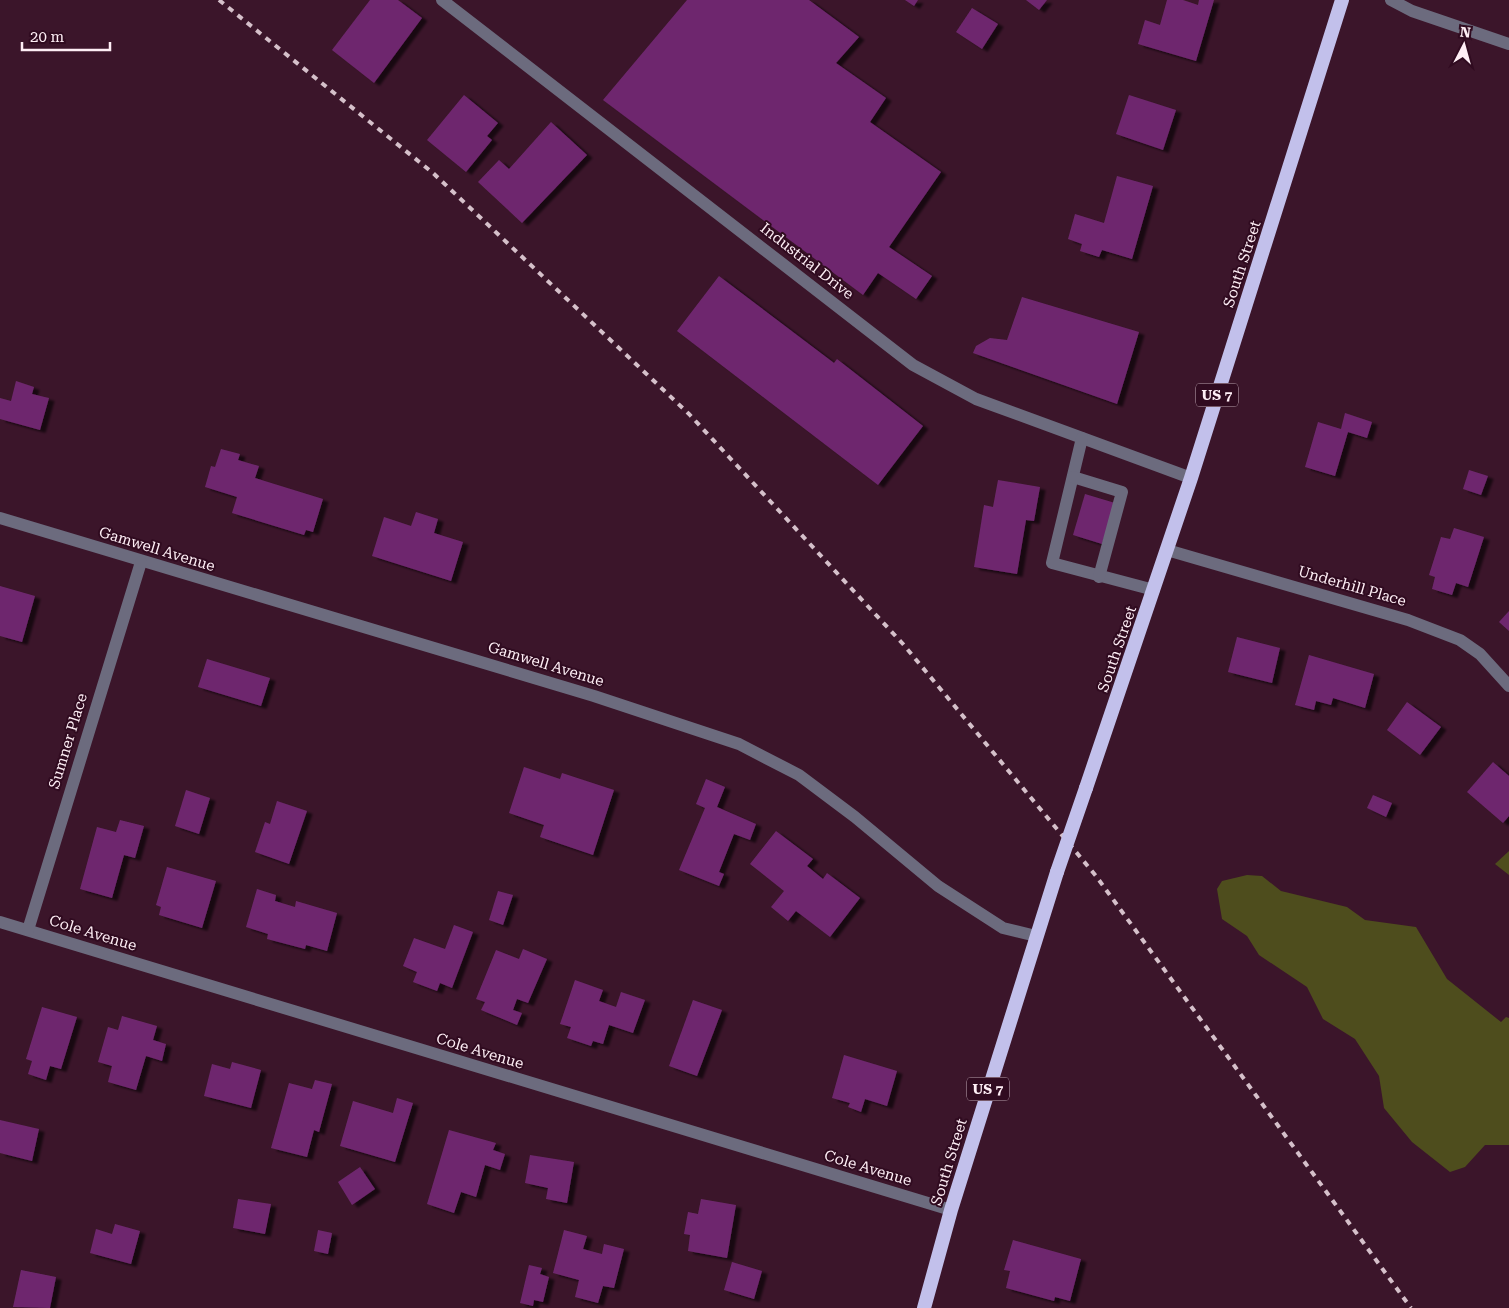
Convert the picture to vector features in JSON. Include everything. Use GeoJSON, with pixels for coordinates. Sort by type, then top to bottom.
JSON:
{"type":"FeatureCollection","features":[{"type":"Feature","properties":{"kind":"highway","name":"South Street"},"geometry":{"type":"LineString","coordinates":[[924,1308],[951,1210],[1036,936],[1191,478],[1342,0]]}},
{"type":"Feature","properties":{"kind":"street","name":"Industrial Drive"},"geometry":{"type":"LineString","coordinates":[[442,0],[913,365],[976,399],[1191,478]]}},
{"type":"Feature","properties":{"kind":"street"},"geometry":{"type":"LineString","coordinates":[[1391,0],[1412,11],[1509,44]]}},
{"type":"Feature","properties":{"kind":"street"},"geometry":{"type":"LineString","coordinates":[[1082,438],[1052,563],[1099,577],[1154,590]]}},
{"type":"Feature","properties":{"kind":"street"},"geometry":{"type":"LineString","coordinates":[[1073,477],[1122,492],[1099,577]]}},
{"type":"Feature","properties":{"kind":"street","name":"Gamwell Avenue"},"geometry":{"type":"LineString","coordinates":[[0,518],[141,562],[584,693],[739,744],[799,775],[855,816],[946,891],[1003,928],[1036,936]]}},
{"type":"Feature","properties":{"kind":"street","name":"Underhill Place"},"geometry":{"type":"LineString","coordinates":[[1167,550],[1408,620],[1451,637],[1480,654],[1509,686]]}},
{"type":"Feature","properties":{"kind":"street","name":"Sumner Place"},"geometry":{"type":"LineString","coordinates":[[28,930],[141,562]]}},
{"type":"Feature","properties":{"kind":"street","name":"Cole Avenue"},"geometry":{"type":"LineString","coordinates":[[0,922],[951,1210]]}},
{"type":"Feature","properties":{"kind":"shaded area"},"geometry":{"type":"Polygon","coordinates":[[[1509,851],[1509,875],[1495,864],[1509,851]]]}},
{"type":"Feature","properties":{"kind":"shaded area"},"geometry":{"type":"Polygon","coordinates":[[[1247,875],[1262,876],[1281,891],[1347,907],[1365,920],[1416,927],[1447,979],[1501,1022],[1506,1017],[1509,1018],[1509,1145],[1485,1145],[1465,1167],[1450,1172],[1412,1142],[1384,1108],[1379,1076],[1355,1039],[1323,1019],[1307,987],[1259,955],[1247,936],[1222,919],[1217,889],[1222,881],[1247,875]]]}},
{"type":"Feature","properties":{"kind":"building"},"geometry":{"type":"Polygon","coordinates":[[[370,0],[398,0],[422,18],[374,83],[332,50],[370,0]]]}},
{"type":"Feature","properties":{"kind":"building"},"geometry":{"type":"Polygon","coordinates":[[[687,0],[809,0],[859,37],[836,63],[886,98],[870,122],[941,172],[889,247],[932,276],[916,299],[878,273],[863,295],[603,100],[687,0]]]}},
{"type":"Feature","properties":{"kind":"building"},"geometry":{"type":"Polygon","coordinates":[[[905,0],[918,0],[914,6],[905,0]]]}},
{"type":"Feature","properties":{"kind":"building"},"geometry":{"type":"Polygon","coordinates":[[[1026,0],[1047,0],[1039,10],[1026,0]]]}},
{"type":"Feature","properties":{"kind":"building"},"geometry":{"type":"Polygon","coordinates":[[[1167,0],[1183,0],[1198,5],[1199,0],[1214,0],[1196,61],[1138,44],[1145,20],[1160,25],[1167,0]]]}},
{"type":"Feature","properties":{"kind":"building"},"geometry":{"type":"Polygon","coordinates":[[[972,8],[998,24],[982,49],[956,32],[972,8]]]}},
{"type":"Feature","properties":{"kind":"building"},"geometry":{"type":"Polygon","coordinates":[[[464,95],[498,123],[487,136],[492,140],[466,172],[427,140],[464,95]]]}},
{"type":"Feature","properties":{"kind":"building"},"geometry":{"type":"Polygon","coordinates":[[[1129,95],[1176,110],[1163,150],[1116,134],[1129,95]]]}},
{"type":"Feature","properties":{"kind":"building"},"geometry":{"type":"Polygon","coordinates":[[[551,122],[587,155],[522,223],[478,182],[499,160],[509,169],[551,122]]]}},
{"type":"Feature","properties":{"kind":"building"},"geometry":{"type":"Polygon","coordinates":[[[1117,176],[1153,186],[1132,259],[1102,250],[1099,257],[1080,251],[1082,244],[1068,239],[1075,214],[1104,223],[1117,176]]]}},
{"type":"Feature","properties":{"kind":"building"},"geometry":{"type":"Polygon","coordinates":[[[719,276],[834,363],[837,359],[923,426],[878,485],[677,331],[719,276]]]}},
{"type":"Feature","properties":{"kind":"building"},"geometry":{"type":"Polygon","coordinates":[[[1022,297],[1139,332],[1117,404],[973,353],[976,346],[990,338],[1007,340],[1022,297]]]}},
{"type":"Feature","properties":{"kind":"building"},"geometry":{"type":"Polygon","coordinates":[[[16,381],[34,387],[32,394],[49,398],[40,430],[0,419],[0,398],[11,401],[16,381]]]}},
{"type":"Feature","properties":{"kind":"building"},"geometry":{"type":"Polygon","coordinates":[[[1345,413],[1372,422],[1367,438],[1348,432],[1335,476],[1305,467],[1318,422],[1341,429],[1345,413]]]}},
{"type":"Feature","properties":{"kind":"building"},"geometry":{"type":"Polygon","coordinates":[[[221,449],[240,454],[238,460],[259,466],[255,478],[323,499],[313,532],[306,530],[304,535],[232,513],[237,497],[205,487],[211,466],[215,467],[221,449]]]}},
{"type":"Feature","properties":{"kind":"building"},"geometry":{"type":"Polygon","coordinates":[[[1469,470],[1488,476],[1481,495],[1463,489],[1469,470]]]}},
{"type":"Feature","properties":{"kind":"building"},"geometry":{"type":"Polygon","coordinates":[[[998,480],[1040,487],[1034,521],[1026,520],[1017,574],[974,567],[984,505],[993,507],[998,480]]]}},
{"type":"Feature","properties":{"kind":"building"},"geometry":{"type":"Polygon","coordinates":[[[1085,494],[1115,503],[1102,544],[1073,535],[1085,494]]]}},
{"type":"Feature","properties":{"kind":"building"},"geometry":{"type":"Polygon","coordinates":[[[416,512],[438,519],[434,533],[463,542],[451,581],[372,556],[384,517],[411,526],[416,512]]]}},
{"type":"Feature","properties":{"kind":"building"},"geometry":{"type":"Polygon","coordinates":[[[1454,528],[1484,537],[1468,587],[1456,583],[1452,595],[1432,589],[1435,577],[1429,575],[1441,537],[1450,539],[1454,528]]]}},
{"type":"Feature","properties":{"kind":"building"},"geometry":{"type":"Polygon","coordinates":[[[0,586],[35,596],[22,642],[0,636],[0,586]]]}},
{"type":"Feature","properties":{"kind":"building"},"geometry":{"type":"Polygon","coordinates":[[[1509,611],[1509,631],[1499,622],[1509,611]]]}},
{"type":"Feature","properties":{"kind":"building"},"geometry":{"type":"Polygon","coordinates":[[[1237,637],[1280,648],[1272,683],[1228,672],[1237,637]]]}},
{"type":"Feature","properties":{"kind":"building"},"geometry":{"type":"Polygon","coordinates":[[[1309,655],[1374,674],[1365,708],[1333,698],[1331,705],[1316,701],[1314,710],[1295,705],[1309,655]]]}},
{"type":"Feature","properties":{"kind":"building"},"geometry":{"type":"Polygon","coordinates":[[[207,659],[270,678],[261,706],[198,687],[207,659]]]}},
{"type":"Feature","properties":{"kind":"building"},"geometry":{"type":"Polygon","coordinates":[[[1407,702],[1441,727],[1420,755],[1387,730],[1407,702]]]}},
{"type":"Feature","properties":{"kind":"building"},"geometry":{"type":"Polygon","coordinates":[[[1493,762],[1509,776],[1509,816],[1503,823],[1467,792],[1493,762]]]}},
{"type":"Feature","properties":{"kind":"building"},"geometry":{"type":"Polygon","coordinates":[[[524,767],[560,779],[562,773],[614,790],[593,855],[540,837],[544,825],[509,813],[524,767]]]}},
{"type":"Feature","properties":{"kind":"building"},"geometry":{"type":"Polygon","coordinates":[[[706,779],[725,787],[717,807],[756,824],[750,840],[734,834],[719,872],[724,874],[719,886],[679,870],[705,808],[696,804],[706,779]]]}},
{"type":"Feature","properties":{"kind":"building"},"geometry":{"type":"Polygon","coordinates":[[[186,790],[210,798],[199,834],[175,826],[186,790]]]}},
{"type":"Feature","properties":{"kind":"building"},"geometry":{"type":"Polygon","coordinates":[[[1373,795],[1392,803],[1386,817],[1367,808],[1373,795]]]}},
{"type":"Feature","properties":{"kind":"building"},"geometry":{"type":"Polygon","coordinates":[[[277,801],[307,811],[289,864],[255,852],[265,822],[270,824],[277,801]]]}},
{"type":"Feature","properties":{"kind":"building"},"geometry":{"type":"Polygon","coordinates":[[[120,820],[144,826],[135,858],[124,855],[112,898],[80,889],[97,827],[116,832],[120,820]]]}},
{"type":"Feature","properties":{"kind":"building"},"geometry":{"type":"Polygon","coordinates":[[[776,831],[813,859],[807,866],[823,879],[827,873],[860,898],[830,937],[796,911],[788,921],[771,907],[784,891],[750,864],[776,831]]]}},
{"type":"Feature","properties":{"kind":"building"},"geometry":{"type":"Polygon","coordinates":[[[167,867],[216,881],[202,928],[159,915],[161,907],[156,905],[167,867]]]}},
{"type":"Feature","properties":{"kind":"building"},"geometry":{"type":"Polygon","coordinates":[[[257,889],[276,895],[275,901],[295,907],[296,901],[337,913],[327,951],[306,945],[305,949],[267,939],[268,934],[246,927],[257,889]]]}},
{"type":"Feature","properties":{"kind":"building"},"geometry":{"type":"Polygon","coordinates":[[[498,891],[513,895],[503,925],[489,920],[498,891]]]}},
{"type":"Feature","properties":{"kind":"building"},"geometry":{"type":"Polygon","coordinates":[[[454,925],[473,932],[452,988],[440,983],[437,991],[413,982],[417,972],[403,966],[414,938],[445,949],[454,925]]]}},
{"type":"Feature","properties":{"kind":"building"},"geometry":{"type":"Polygon","coordinates":[[[523,949],[547,959],[528,1003],[517,999],[513,1010],[522,1013],[517,1025],[481,1010],[485,1002],[476,999],[496,950],[519,959],[523,949]]]}},
{"type":"Feature","properties":{"kind":"building"},"geometry":{"type":"Polygon","coordinates":[[[575,980],[603,990],[599,1001],[616,1007],[621,992],[645,1000],[633,1033],[609,1025],[603,1044],[593,1041],[591,1046],[567,1038],[571,1027],[560,1024],[575,980]]]}},
{"type":"Feature","properties":{"kind":"building"},"geometry":{"type":"Polygon","coordinates":[[[693,1000],[722,1010],[697,1076],[669,1066],[693,1000]]]}},
{"type":"Feature","properties":{"kind":"building"},"geometry":{"type":"Polygon","coordinates":[[[42,1007],[77,1017],[61,1069],[50,1066],[46,1080],[28,1074],[32,1061],[26,1059],[42,1007]]]}},
{"type":"Feature","properties":{"kind":"building"},"geometry":{"type":"Polygon","coordinates":[[[122,1016],[157,1026],[153,1040],[166,1044],[162,1061],[146,1056],[136,1090],[108,1082],[112,1066],[98,1062],[108,1027],[118,1030],[122,1016]]]}},
{"type":"Feature","properties":{"kind":"building"},"geometry":{"type":"Polygon","coordinates":[[[844,1055],[897,1071],[887,1106],[865,1099],[861,1112],[848,1107],[850,1103],[832,1098],[844,1055]]]}},
{"type":"Feature","properties":{"kind":"building"},"geometry":{"type":"Polygon","coordinates":[[[232,1062],[261,1070],[251,1108],[204,1096],[212,1064],[230,1069],[232,1062]]]}},
{"type":"Feature","properties":{"kind":"building"},"geometry":{"type":"Polygon","coordinates":[[[315,1080],[332,1084],[319,1132],[314,1130],[307,1157],[271,1148],[289,1083],[312,1089],[315,1080]]]}},
{"type":"Feature","properties":{"kind":"building"},"geometry":{"type":"Polygon","coordinates":[[[397,1098],[413,1103],[395,1162],[340,1146],[353,1101],[393,1113],[397,1098]]]}},
{"type":"Feature","properties":{"kind":"building"},"geometry":{"type":"Polygon","coordinates":[[[0,1120],[39,1129],[32,1161],[0,1153],[0,1120]]]}},
{"type":"Feature","properties":{"kind":"building"},"geometry":{"type":"Polygon","coordinates":[[[449,1130],[496,1143],[493,1150],[505,1154],[500,1170],[485,1165],[476,1197],[461,1192],[454,1213],[427,1204],[449,1130]]]}},
{"type":"Feature","properties":{"kind":"building"},"geometry":{"type":"Polygon","coordinates":[[[530,1155],[574,1162],[567,1203],[546,1199],[548,1188],[525,1183],[530,1155]]]}},
{"type":"Feature","properties":{"kind":"building"},"geometry":{"type":"Polygon","coordinates":[[[360,1167],[375,1189],[352,1205],[338,1182],[360,1167]]]}},
{"type":"Feature","properties":{"kind":"building"},"geometry":{"type":"Polygon","coordinates":[[[238,1199],[271,1204],[265,1234],[233,1228],[238,1199]]]}},
{"type":"Feature","properties":{"kind":"building"},"geometry":{"type":"Polygon","coordinates":[[[701,1199],[736,1205],[727,1258],[688,1251],[690,1235],[684,1234],[688,1212],[698,1214],[701,1199]]]}},
{"type":"Feature","properties":{"kind":"building"},"geometry":{"type":"Polygon","coordinates":[[[115,1224],[140,1231],[131,1264],[90,1253],[96,1229],[112,1234],[115,1224]]]}},
{"type":"Feature","properties":{"kind":"building"},"geometry":{"type":"Polygon","coordinates":[[[318,1230],[332,1233],[328,1254],[314,1251],[318,1230]]]}},
{"type":"Feature","properties":{"kind":"building"},"geometry":{"type":"Polygon","coordinates":[[[564,1230],[587,1236],[583,1249],[602,1254],[604,1244],[624,1249],[614,1288],[603,1286],[598,1303],[575,1297],[579,1280],[553,1273],[564,1230]]]}},
{"type":"Feature","properties":{"kind":"building"},"geometry":{"type":"Polygon","coordinates":[[[1013,1240],[1081,1259],[1070,1301],[1055,1297],[1054,1301],[1006,1288],[1010,1271],[1004,1270],[1013,1240]]]}},
{"type":"Feature","properties":{"kind":"building"},"geometry":{"type":"Polygon","coordinates":[[[732,1262],[762,1271],[754,1299],[724,1290],[732,1262]]]}},
{"type":"Feature","properties":{"kind":"building"},"geometry":{"type":"Polygon","coordinates":[[[529,1265],[542,1268],[540,1274],[549,1277],[543,1302],[534,1300],[533,1306],[520,1303],[529,1265]]]}},
{"type":"Feature","properties":{"kind":"building"},"geometry":{"type":"Polygon","coordinates":[[[21,1270],[56,1277],[50,1308],[13,1307],[21,1270]]]}},
{"type":"Feature","properties":{"kind":"railway"},"geometry":{"type":"LineString","coordinates":[[219,0],[433,173],[689,414],[903,644],[1096,876],[1411,1308]]}}]}
